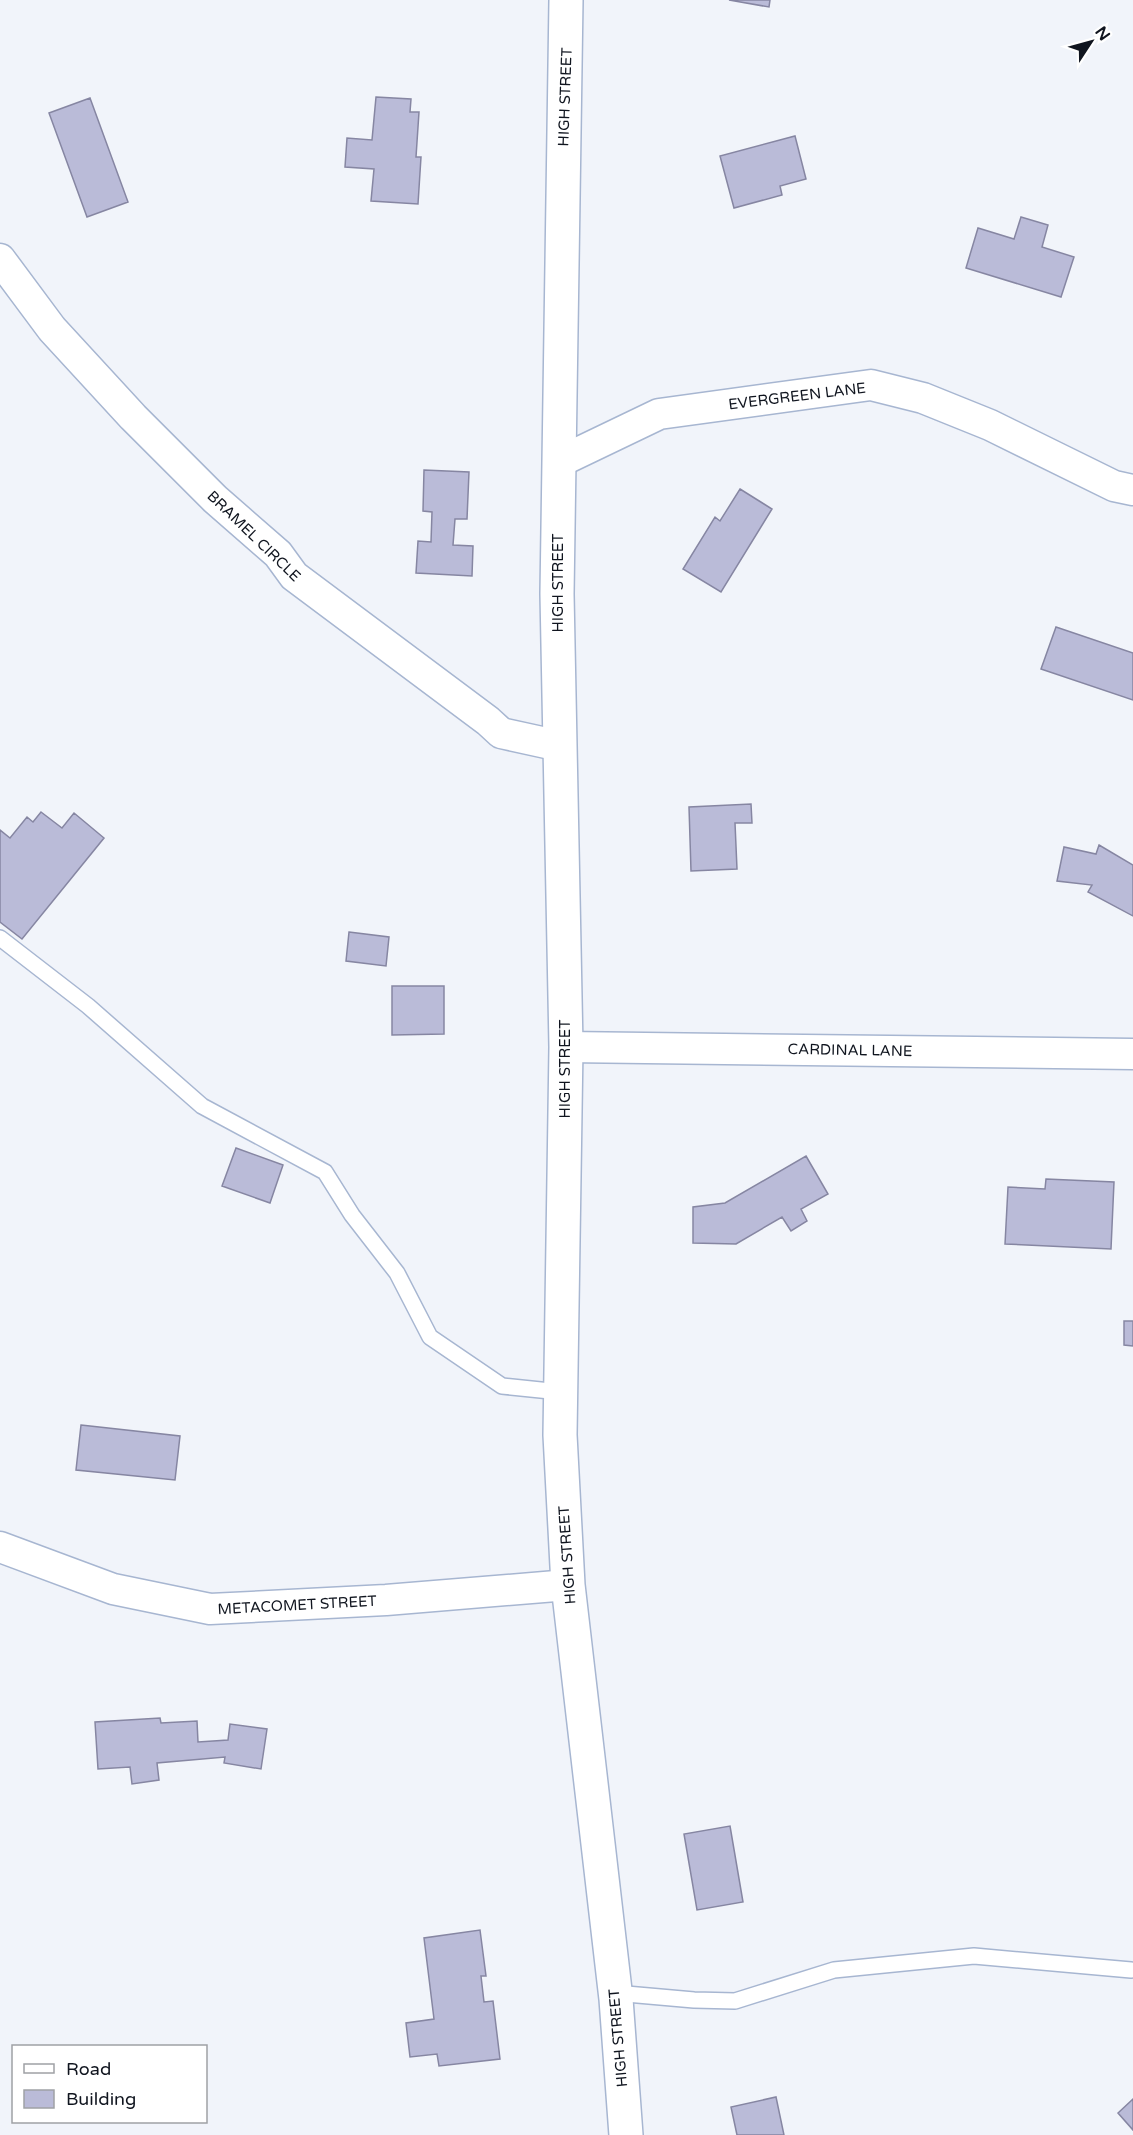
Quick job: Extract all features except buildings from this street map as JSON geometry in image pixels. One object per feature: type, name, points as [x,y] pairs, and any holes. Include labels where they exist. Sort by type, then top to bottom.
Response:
[{"type":"street","name":"HIGH STREET","points":[[566,0],[558,594],[567,1047],[560,1435],[568,1586],[615,1993],[626,2135]]},
{"type":"street","name":"BRAMEL CIRCLE","points":[[0,259],[52,329],[133,417],[215,498],[278,554],[294,576],[501,733],[560,747]]},
{"type":"street","name":"EVERGREEN LANE","points":[[559,462],[659,414],[871,385],[923,398],[990,425],[1114,486],[1133,490]]},
{"type":"street","name":"CARDINAL LANE","points":[[567,1047],[1133,1053]]},
{"type":"street","name":"METACOMET STREET","points":[[0,1546],[112,1589],[210,1609],[386,1600],[568,1586]]},
{"type":"lane","points":[[0,938],[88,1006],[202,1106],[326,1172],[352,1215],[397,1273],[430,1336],[502,1386],[560,1392]]},
{"type":"lane","points":[[615,1993],[735,2001],[834,1970],[975,1956],[1131,1970]]}]
